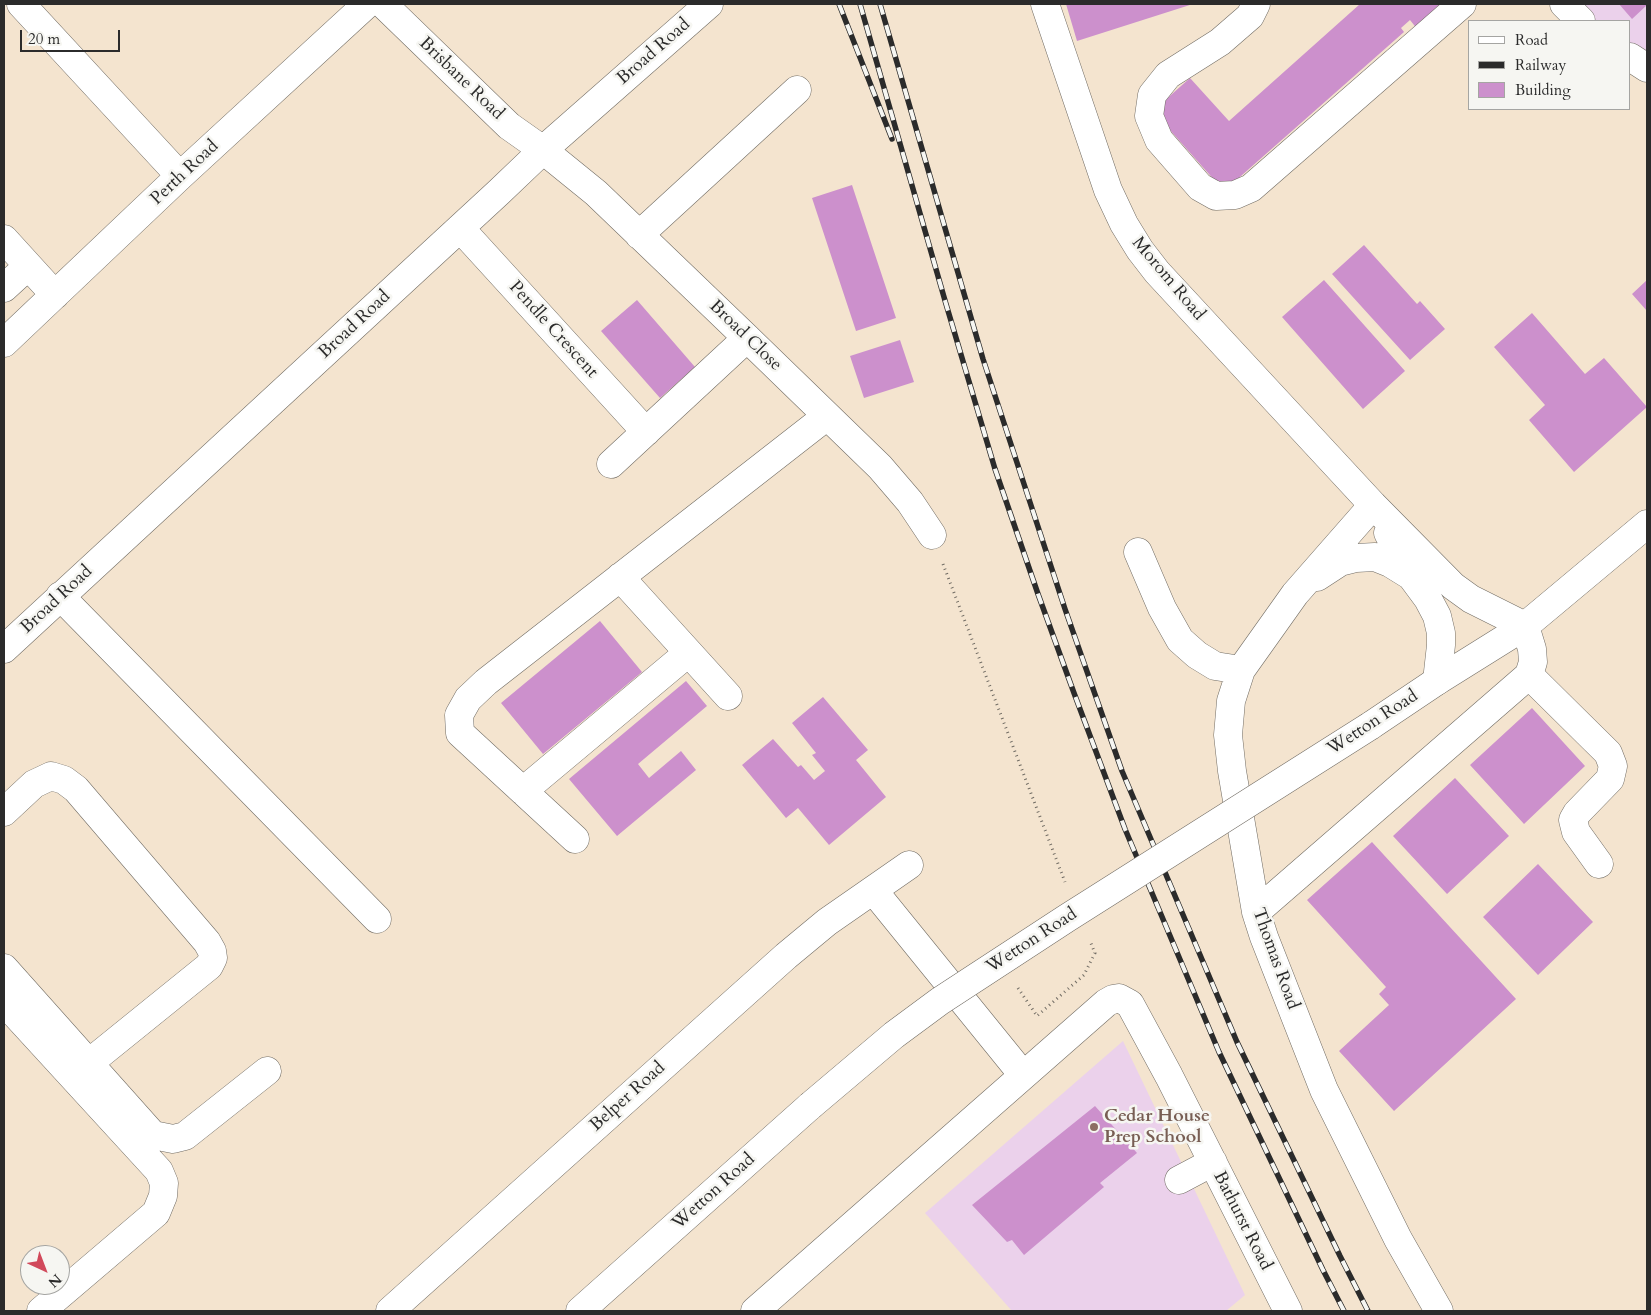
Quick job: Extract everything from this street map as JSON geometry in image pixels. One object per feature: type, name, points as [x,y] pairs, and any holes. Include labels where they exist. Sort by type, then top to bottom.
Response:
[{"type":"street","points":[[20,4],[180,176]]},
{"type":"street","name":"Perth Road","points":[[4,343],[180,176],[367,4]]},
{"type":"street","name":"Brisbane Road","points":[[383,4],[509,126],[543,150]]},
{"type":"street","name":"Broad Road","points":[[4,649],[543,150],[709,4]]},
{"type":"street","name":"Morom Road","points":[[1046,4],[1108,190],[1124,224],[1140,250],[1157,272],[1372,505],[1453,586],[1471,599],[1525,626]]},
{"type":"street","points":[[1256,4],[1250,16],[1220,42],[1168,75],[1152,95],[1148,116],[1159,140],[1200,187],[1216,196],[1235,195],[1251,188],[1462,4]]},
{"type":"street","points":[[1564,4],[1581,20]]},
{"type":"street","points":[[1631,58],[1647,68]]},
{"type":"street","points":[[639,235],[797,90]]},
{"type":"street","name":"Broad Close","points":[[543,150],[596,192],[880,467],[910,502],[932,535]]},
{"type":"street","name":"Pendle Crescent","points":[[460,228],[646,432]]},
{"type":"street","points":[[4,239],[55,295]]},
{"type":"street","points":[[4,288],[28,266]]},
{"type":"street","points":[[611,464],[747,338]]},
{"type":"street","points":[[575,838],[460,733],[459,715],[468,699],[486,682],[827,416]]},
{"type":"street","name":"Morom Road","points":[[1372,505],[1411,576],[1428,599],[1437,616],[1441,645],[1437,682]]},
{"type":"street","name":"Thomas Road","points":[[1372,505],[1295,594],[1241,670],[1231,701],[1228,734],[1232,771],[1256,912],[1264,937],[1324,1090],[1398,1239],[1439,1311]]},
{"type":"street","name":"Wetton Road","points":[[580,1311],[810,1106],[894,1035],[940,1001],[1525,626],[1647,524]]},
{"type":"street","points":[[1138,552],[1162,608],[1180,640],[1196,655],[1215,666],[1241,670]]},
{"type":"street","name":"Thomas Road","points":[[1295,594],[1340,562],[1356,558],[1375,557],[1390,563],[1411,576]]},
{"type":"street","points":[[620,577],[728,696]]},
{"type":"street","points":[[60,596],[377,919]]},
{"type":"street","points":[[1256,912],[1529,675],[1532,650],[1525,626]]},
{"type":"street","points":[[523,791],[688,653]]},
{"type":"street","points":[[1529,675],[1608,753],[1613,766],[1610,778],[1577,813],[1573,820],[1576,832],[1599,864]]},
{"type":"street","points":[[4,812],[34,784],[51,776],[64,780],[76,789],[89,804],[207,942],[212,951],[213,958],[209,966],[90,1062]]},
{"type":"street","name":"Belper Road","points":[[390,1311],[786,956],[827,922],[909,865]]},
{"type":"street","points":[[755,1311],[1023,1075],[873,890]]},
{"type":"street","points":[[4,968],[90,1062],[153,1135],[173,1139],[185,1136],[267,1071]]},
{"type":"street","name":"Bathurst Road","points":[[1023,1075],[1106,1003],[1119,998],[1130,1004],[1288,1311]]},
{"type":"street","points":[[4,1002],[159,1171],[164,1183],[163,1196],[156,1213],[41,1311]]},
{"type":"street","points":[[1179,1180],[1213,1162]]},
{"type":"path","points":[[932,535],[1066,883]]},
{"type":"path","points":[[1016,985],[1037,1016],[1084,975],[1095,953],[1088,936]]},
{"type":"shaded area","points":[[1564,4],[1647,4],[1647,68],[1631,58],[1631,20],[1580,20]]},
{"type":"shaded area","name":"Cedar House Prep School","points":[[1123,1041],[1245,1295],[1226,1311],[1012,1311],[925,1213]]},
{"type":"building","points":[[1066,4],[1193,4],[1077,41]]},
{"type":"building","points":[[1360,4],[1448,4],[1418,30],[1410,20],[1401,28],[1404,32],[1224,191],[1153,111],[1190,78],[1229,121]]},
{"type":"building","points":[[1619,4],[1647,4],[1647,5],[1632,19]]},
{"type":"building","points":[[852,185],[896,318],[856,331],[812,198]]},
{"type":"building","points":[[1364,245],[1417,304],[1420,301],[1445,329],[1410,360],[1332,274]]},
{"type":"building","points":[[1324,280],[1405,371],[1363,409],[1282,317]]},
{"type":"building","points":[[1647,280],[1647,311],[1632,294]]},
{"type":"building","points":[[637,300],[695,367],[660,398],[601,331]]},
{"type":"building","points":[[1532,313],[1585,374],[1604,358],[1647,407],[1574,472],[1529,420],[1545,405],[1494,347]]},
{"type":"building","points":[[900,340],[914,382],[864,398],[850,356]]},
{"type":"building","points":[[600,621],[642,672],[543,754],[501,703]]},
{"type":"building","points":[[686,681],[707,706],[638,764],[649,778],[681,751],[696,770],[617,836],[569,779]]},
{"type":"building","points":[[823,697],[868,750],[856,760],[886,797],[829,845],[798,808],[786,818],[742,765],[773,739],[798,767],[801,765],[814,780],[825,771],[812,755],[816,753],[792,723]]},
{"type":"building","points":[[1532,708],[1585,766],[1524,824],[1470,765]]},
{"type":"building","points":[[1455,778],[1509,836],[1447,894],[1393,836]]},
{"type":"building","points":[[1372,842],[1516,999],[1394,1111],[1339,1051],[1389,1005],[1379,994],[1386,987],[1307,900]]},
{"type":"building","points":[[1538,864],[1593,922],[1538,975],[1483,917]]},
{"type":"building","name":"Cedar House Prep School","points":[[1095,1106],[1137,1153],[1100,1183],[1104,1187],[1024,1255],[1012,1240],[1007,1242],[972,1205]]},
{"type":"railway","points":[[839,4],[892,139]]},
{"type":"railway","points":[[860,4],[995,469],[1074,693],[1125,829],[1219,1052],[1344,1311]]},
{"type":"railway","points":[[880,4],[983,359],[1065,609],[1122,771],[1237,1042],[1368,1311]]},
{"type":"place","name":"Cedar House Prep School","points":[[1094,1127]]}]
